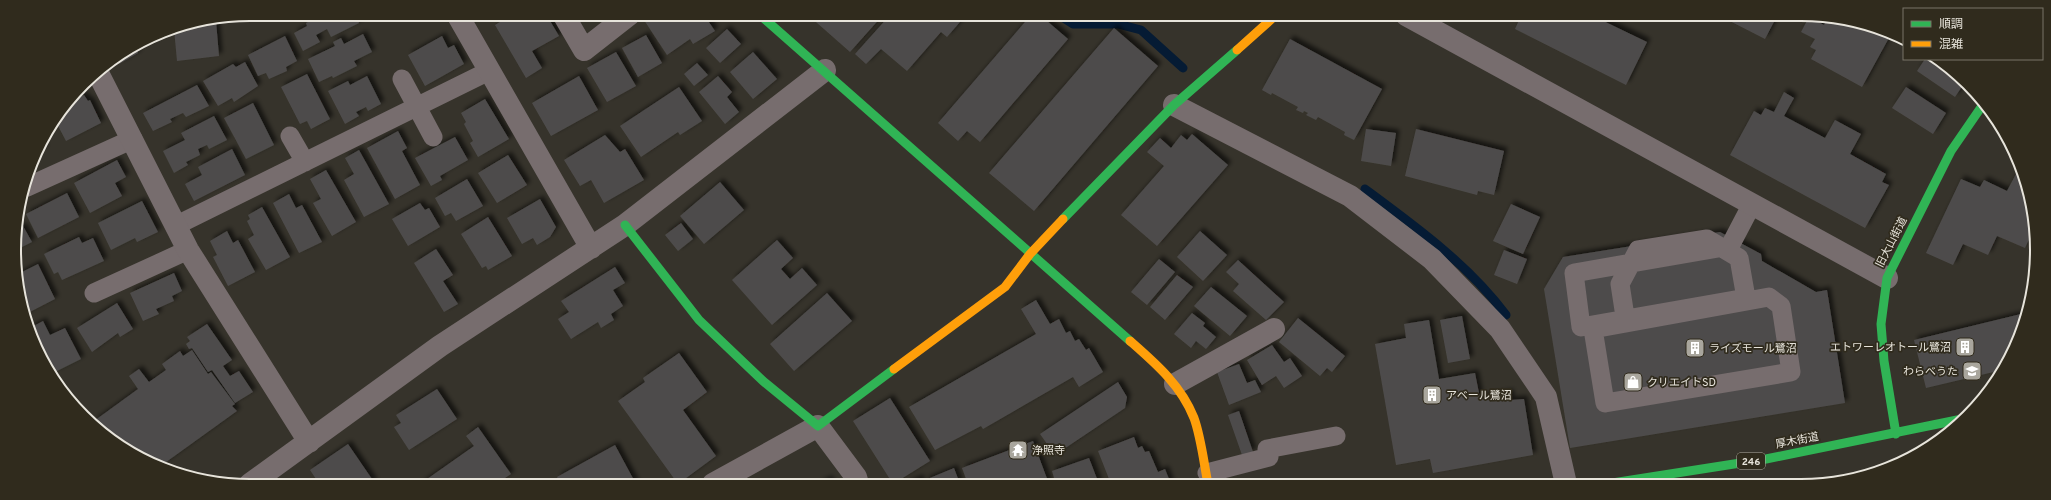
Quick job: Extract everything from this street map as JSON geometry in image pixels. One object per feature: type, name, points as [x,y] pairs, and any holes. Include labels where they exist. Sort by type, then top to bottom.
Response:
[{"type":"main road","points":[[767,21],[825,70],[1030,254],[1163,370],[1175,384],[1194,418],[1208,478]]},
{"type":"main road","points":[[625,225],[699,320],[763,381],[818,426],[1005,287],[1030,254],[1174,105],[1269,21]]},
{"type":"main road","name":"旧大山街道","points":[[1896,434],[1884,362],[1881,324],[1887,278],[1951,151],[1981,108]]},
{"type":"main road","name":"厚木街道","points":[[1638,479],[1766,459],[1896,434],[1953,421]]},
{"type":"street","points":[[461,21],[591,248]]},
{"type":"street","points":[[567,21],[584,50],[621,21]]},
{"type":"street","points":[[1415,21],[1887,278]]},
{"type":"street","points":[[257,479],[440,346],[625,225],[825,70]]},
{"type":"street","points":[[100,77],[177,225],[188,250],[309,442]]},
{"type":"street","points":[[1174,105],[1350,196],[1432,259],[1500,329],[1546,397],[1565,479]]},
{"type":"street","points":[[1175,384],[1274,329]]},
{"type":"street","points":[[722,479],[818,426],[857,479]]},
{"type":"lane","points":[[177,225],[489,71]]},
{"type":"lane","points":[[402,79],[433,137]]},
{"type":"lane","points":[[290,136],[304,162]]},
{"type":"lane","points":[[30,185],[133,139]]},
{"type":"lane","points":[[1626,323],[1625,315],[1624,307],[1620,284],[1631,264],[1635,257],[1638,250],[1707,239],[1720,247],[1726,250],[1733,254],[1739,258],[1746,298],[1634,318],[1626,319],[1618,320],[1611,321],[1588,325],[1581,327],[1574,273],[1606,268],[1613,266],[1629,264],[1637,262],[1707,250],[1715,249],[1723,248],[1730,246],[1752,204]]},
{"type":"lane","points":[[94,293],[188,250]]},
{"type":"lane","points":[[1769,297],[1781,306],[1791,372],[1605,403],[1593,329],[1626,323],[1769,297]]},
{"type":"lane","points":[[1208,478],[1269,457],[1267,449],[1336,436]]},
{"type":"building","points":[[310,21],[358,21],[359,23],[331,37],[327,29],[316,35],[320,42],[303,51],[294,33],[307,26],[306,23]]},
{"type":"building","points":[[502,21],[550,21],[559,36],[532,51],[542,68],[526,78],[495,25]]},
{"type":"building","points":[[645,21],[708,21],[715,31],[693,44],[690,39],[667,55]]},
{"type":"building","points":[[815,21],[878,21],[850,52]]},
{"type":"building","points":[[885,21],[961,21],[947,37],[941,32],[907,71],[881,49],[866,64],[855,54]]},
{"type":"building","points":[[1026,21],[1047,21],[1068,39],[980,142],[967,131],[958,141],[938,123]]},
{"type":"building","points":[[1519,21],[1603,21],[1647,42],[1626,85],[1515,29]]},
{"type":"building","points":[[1730,21],[1774,21],[1765,39]]},
{"type":"building","points":[[1807,21],[1817,21],[1824,25],[1826,22],[1846,25],[1889,38],[1862,87],[1811,59],[1816,50],[1810,47],[1815,39],[1801,32]]},
{"type":"building","points":[[216,24],[219,56],[177,61],[174,34]]},
{"type":"building","points":[[1114,28],[1158,66],[1034,211],[989,173]]},
{"type":"building","points":[[727,29],[741,44],[720,63],[706,48]]},
{"type":"building","points":[[363,34],[372,52],[354,61],[357,66],[333,78],[332,76],[319,82],[308,59],[335,46],[333,42],[341,38],[344,44]]},
{"type":"building","points":[[646,35],[662,63],[638,77],[622,48]]},
{"type":"building","points":[[285,36],[297,61],[286,67],[287,71],[269,79],[266,73],[258,76],[248,55]]},
{"type":"building","points":[[442,36],[448,48],[454,45],[464,64],[425,86],[408,55]]},
{"type":"building","points":[[1290,39],[1382,89],[1354,140],[1344,135],[1345,132],[1318,117],[1316,120],[1306,115],[1308,113],[1304,111],[1303,113],[1296,110],[1298,107],[1272,93],[1271,95],[1262,90]]},
{"type":"building","points":[[137,51],[138,53],[119,63]]},
{"type":"building","points":[[616,52],[636,86],[607,102],[587,68]]},
{"type":"building","points":[[753,52],[777,79],[753,99],[730,72]]},
{"type":"building","points":[[1924,60],[1928,60],[1940,68],[1962,87],[1955,97],[1917,71]]},
{"type":"building","points":[[245,62],[258,86],[234,102],[232,98],[218,106],[203,81],[233,64],[236,67]]},
{"type":"building","points":[[697,63],[708,75],[694,86],[684,74]]},
{"type":"building","points":[[307,74],[330,119],[311,129],[307,121],[300,124],[281,87]]},
{"type":"building","points":[[367,76],[381,104],[368,111],[366,107],[356,112],[359,116],[345,124],[328,91],[348,81],[350,85]]},
{"type":"building","points":[[579,76],[598,110],[551,136],[532,103]]},
{"type":"building","points":[[718,76],[732,92],[727,97],[739,112],[725,124],[699,92]]},
{"type":"building","points":[[197,85],[209,106],[186,117],[183,113],[170,119],[172,122],[153,131],[143,113]]},
{"type":"building","points":[[679,87],[702,121],[680,135],[678,132],[641,157],[620,126]]},
{"type":"building","points":[[1906,87],[1946,113],[1933,134],[1892,108]]},
{"type":"building","points":[[1784,92],[1794,98],[1784,116],[1825,138],[1835,120],[1861,134],[1850,154],[1886,174],[1882,182],[1889,185],[1865,228],[1730,155],[1754,111],[1761,115],[1765,108],[1774,112]]},
{"type":"building","points":[[84,95],[88,101],[90,100],[101,123],[66,141],[58,126],[79,98]]},
{"type":"building","points":[[485,99],[509,139],[478,157],[470,143],[473,141],[464,124],[466,122],[461,113]]},
{"type":"building","points":[[253,103],[274,145],[246,159],[224,118]]},
{"type":"building","points":[[214,116],[227,140],[209,149],[207,145],[198,149],[200,155],[186,162],[188,165],[174,173],[163,151],[185,140],[181,133]]},
{"type":"building","points":[[1366,129],[1396,133],[1391,166],[1361,161]]},
{"type":"building","points":[[1416,129],[1504,151],[1494,195],[1478,191],[1477,195],[1405,176]]},
{"type":"building","points":[[398,131],[407,148],[402,151],[420,185],[395,199],[367,148]]},
{"type":"building","points":[[1192,134],[1228,165],[1157,246],[1121,215],[1164,166],[1147,152],[1160,138],[1171,148],[1181,135],[1187,140]]},
{"type":"building","points":[[605,135],[620,152],[625,149],[644,180],[604,203],[591,180],[580,186],[564,160]]},
{"type":"building","points":[[455,137],[468,160],[440,176],[442,180],[431,186],[415,158]]},
{"type":"building","points":[[232,149],[245,175],[194,201],[185,184],[202,175],[198,167]]},
{"type":"building","points":[[359,150],[389,204],[364,217],[344,180],[354,174],[345,158]]},
{"type":"building","points":[[508,155],[527,185],[497,203],[478,173]]},
{"type":"building","points":[[117,160],[126,177],[115,183],[122,196],[90,213],[74,183]]},
{"type":"building","points":[[326,170],[356,222],[332,236],[313,203],[321,199],[310,179]]},
{"type":"building","points":[[2017,172],[2026,205],[2030,235],[2025,248],[1997,236],[1988,255],[1963,244],[1953,265],[1926,253],[1961,179],[1980,187],[1984,180],[2007,191]]},
{"type":"building","points":[[467,179],[483,206],[456,221],[451,213],[445,216],[435,198]]},
{"type":"building","points":[[720,182],[744,210],[704,244],[680,216]]},
{"type":"building","points":[[67,193],[79,217],[38,238],[26,214]]},
{"type":"building","points":[[289,194],[296,208],[302,205],[322,242],[299,253],[273,203]]},
{"type":"building","points":[[540,199],[556,227],[550,237],[537,245],[533,238],[522,244],[507,218]]},
{"type":"building","points":[[142,201],[158,232],[137,242],[135,238],[111,250],[98,223]]},
{"type":"building","points":[[420,203],[425,210],[429,208],[440,227],[408,246],[392,219]]},
{"type":"building","points":[[1511,204],[1540,217],[1523,254],[1493,241]]},
{"type":"building","points":[[262,207],[290,257],[266,270],[248,239],[254,235],[247,221],[250,219],[248,215]]},
{"type":"building","points":[[488,217],[512,256],[488,270],[486,266],[482,268],[461,234]]},
{"type":"building","points":[[681,223],[693,239],[678,251],[665,235]]},
{"type":"building","points":[[22,226],[32,242],[21,248],[21,235]]},
{"type":"building","points":[[227,231],[233,243],[238,240],[255,272],[228,286],[213,257],[217,255],[210,241]]},
{"type":"building","points":[[1200,231],[1227,255],[1203,281],[1177,257]]},
{"type":"building","name":"ライズモール鷺沼","points":[[1720,232],[1761,254],[1762,261],[1816,292],[1827,290],[1845,403],[1570,448],[1544,289],[1563,257]]},
{"type":"building","points":[[79,237],[82,243],[93,238],[104,261],[62,280],[58,272],[54,274],[44,254]]},
{"type":"building","points":[[777,240],[793,258],[781,269],[790,279],[802,268],[817,285],[772,325],[732,280]]},
{"type":"building","points":[[436,249],[453,275],[443,281],[458,304],[444,312],[414,263]]},
{"type":"building","points":[[1504,250],[1527,259],[1517,284],[1494,275]]},
{"type":"building","points":[[1159,259],[1175,272],[1147,305],[1131,292]]},
{"type":"building","points":[[1238,260],[1284,302],[1266,320],[1233,291],[1239,284],[1226,272]]},
{"type":"building","points":[[38,264],[55,299],[30,312],[25,295],[22,272]]},
{"type":"building","points":[[615,267],[625,283],[613,290],[623,306],[611,314],[614,320],[601,328],[598,322],[571,339],[558,319],[569,312],[561,301]]},
{"type":"building","points":[[174,273],[182,291],[172,296],[174,301],[156,309],[159,314],[143,321],[130,293]]},
{"type":"building","points":[[1177,275],[1193,287],[1165,320],[1150,307]]},
{"type":"building","points":[[1211,287],[1247,316],[1230,336],[1194,306]]},
{"type":"building","points":[[827,293],[852,321],[794,371],[770,344]]},
{"type":"building","points":[[1036,300],[1050,324],[1059,319],[1066,333],[1070,331],[1075,341],[1079,339],[1086,350],[1089,348],[1103,372],[1079,387],[1073,377],[983,429],[981,426],[935,450],[909,407],[1036,334],[1021,309]]},
{"type":"building","points":[[117,303],[133,329],[120,337],[118,333],[92,352],[77,328]]},
{"type":"building","points":[[1192,313],[1205,323],[1203,326],[1216,337],[1206,349],[1196,341],[1191,348],[1174,334]]},
{"type":"building","name":"エトワーレオトール鷺沼","points":[[2021,314],[2013,338],[1994,372],[1926,388],[1914,340]]},
{"type":"building","points":[[1462,316],[1470,359],[1448,363],[1440,320]]},
{"type":"building","points":[[1298,318],[1345,356],[1332,372],[1327,368],[1320,376],[1279,342]]},
{"type":"building","name":"アベール鷺沼","points":[[1429,320],[1439,379],[1475,373],[1480,398],[1510,392],[1511,400],[1524,399],[1533,455],[1433,473],[1430,459],[1396,465],[1375,344],[1406,338],[1404,324]]},
{"type":"building","points":[[43,321],[50,335],[65,328],[81,359],[56,371],[38,338],[34,326]]},
{"type":"building","points":[[207,324],[232,360],[223,366],[230,376],[239,371],[253,392],[235,403],[212,370],[208,372],[192,348],[189,349],[186,344],[190,341],[187,337]]},
{"type":"building","points":[[1272,345],[1284,362],[1290,358],[1302,376],[1284,388],[1276,376],[1262,385],[1247,360]]},
{"type":"building","points":[[192,350],[208,374],[211,372],[235,404],[232,406],[237,411],[165,463],[135,448],[111,432],[96,419],[138,389],[129,376],[139,369],[149,382],[166,370],[162,364],[180,351],[183,356]]},
{"type":"building","points":[[679,353],[707,392],[683,410],[716,456],[685,479],[674,479],[618,401],[645,382],[643,378]]},
{"type":"building","points":[[1239,364],[1247,383],[1255,380],[1261,392],[1229,405],[1217,372]]},
{"type":"building","points":[[1118,382],[1127,397],[1125,408],[1055,455],[1040,434]]},
{"type":"building","points":[[437,389],[457,419],[409,450],[394,427],[401,423],[396,415]]},
{"type":"building","points":[[890,398],[930,461],[901,479],[890,479],[853,421]]},
{"type":"building","points":[[1239,411],[1253,452],[1242,455],[1228,415]]},
{"type":"building","points":[[478,427],[511,474],[504,479],[427,479],[474,446],[466,436]]},
{"type":"building","points":[[1134,437],[1138,448],[1142,446],[1145,452],[1149,451],[1158,472],[1165,469],[1169,479],[1109,479],[1098,451]]},
{"type":"building","name":"浄照寺","points":[[1033,441],[1047,479],[966,479],[962,468]]},
{"type":"building","points":[[348,444],[372,479],[316,479],[310,470]]},
{"type":"building","points":[[615,445],[633,479],[558,479],[557,477]]},
{"type":"building","points":[[1089,458],[1097,479],[1054,479],[1052,471]]},
{"type":"building","points":[[954,468],[958,479],[927,479]]},
{"type":"waterway","points":[[1068,21],[1073,24],[1118,24],[1141,30],[1183,68]]},
{"type":"waterway","points":[[1365,189],[1422,232],[1458,263],[1475,279],[1506,315]]},
{"type":"traffic: fast","points":[[767,21],[1130,341]]},
{"type":"traffic: fast","points":[[1063,219],[1174,105],[1237,50]]},
{"type":"traffic: fast","points":[[1896,434],[1884,361],[1881,324],[1887,278],[1951,151],[1981,108]]},
{"type":"traffic: fast","points":[[625,225],[699,320],[763,381],[818,426],[894,369]]},
{"type":"traffic: fast","points":[[1638,479],[1766,459],[1953,421]]},
{"type":"traffic: slow","points":[[1237,50],[1269,21]]},
{"type":"traffic: slow","points":[[894,369],[1005,287],[1030,254],[1063,219]]},
{"type":"traffic: slow","points":[[1130,341],[1166,375],[1175,385],[1189,406],[1199,434],[1207,479]]},
{"type":"place","name":"エトワーレオトール鷺沼","points":[[1965,347]]},
{"type":"place","name":"ライズモール鷺沼","points":[[1695,348]]},
{"type":"place","name":"わらべうた","points":[[1972,371]]},
{"type":"place","name":"クリエイトSD","points":[[1633,382]]},
{"type":"place","name":"アベール鷺沼","points":[[1432,395]]},
{"type":"place","name":"浄照寺","points":[[1018,450]]}]
